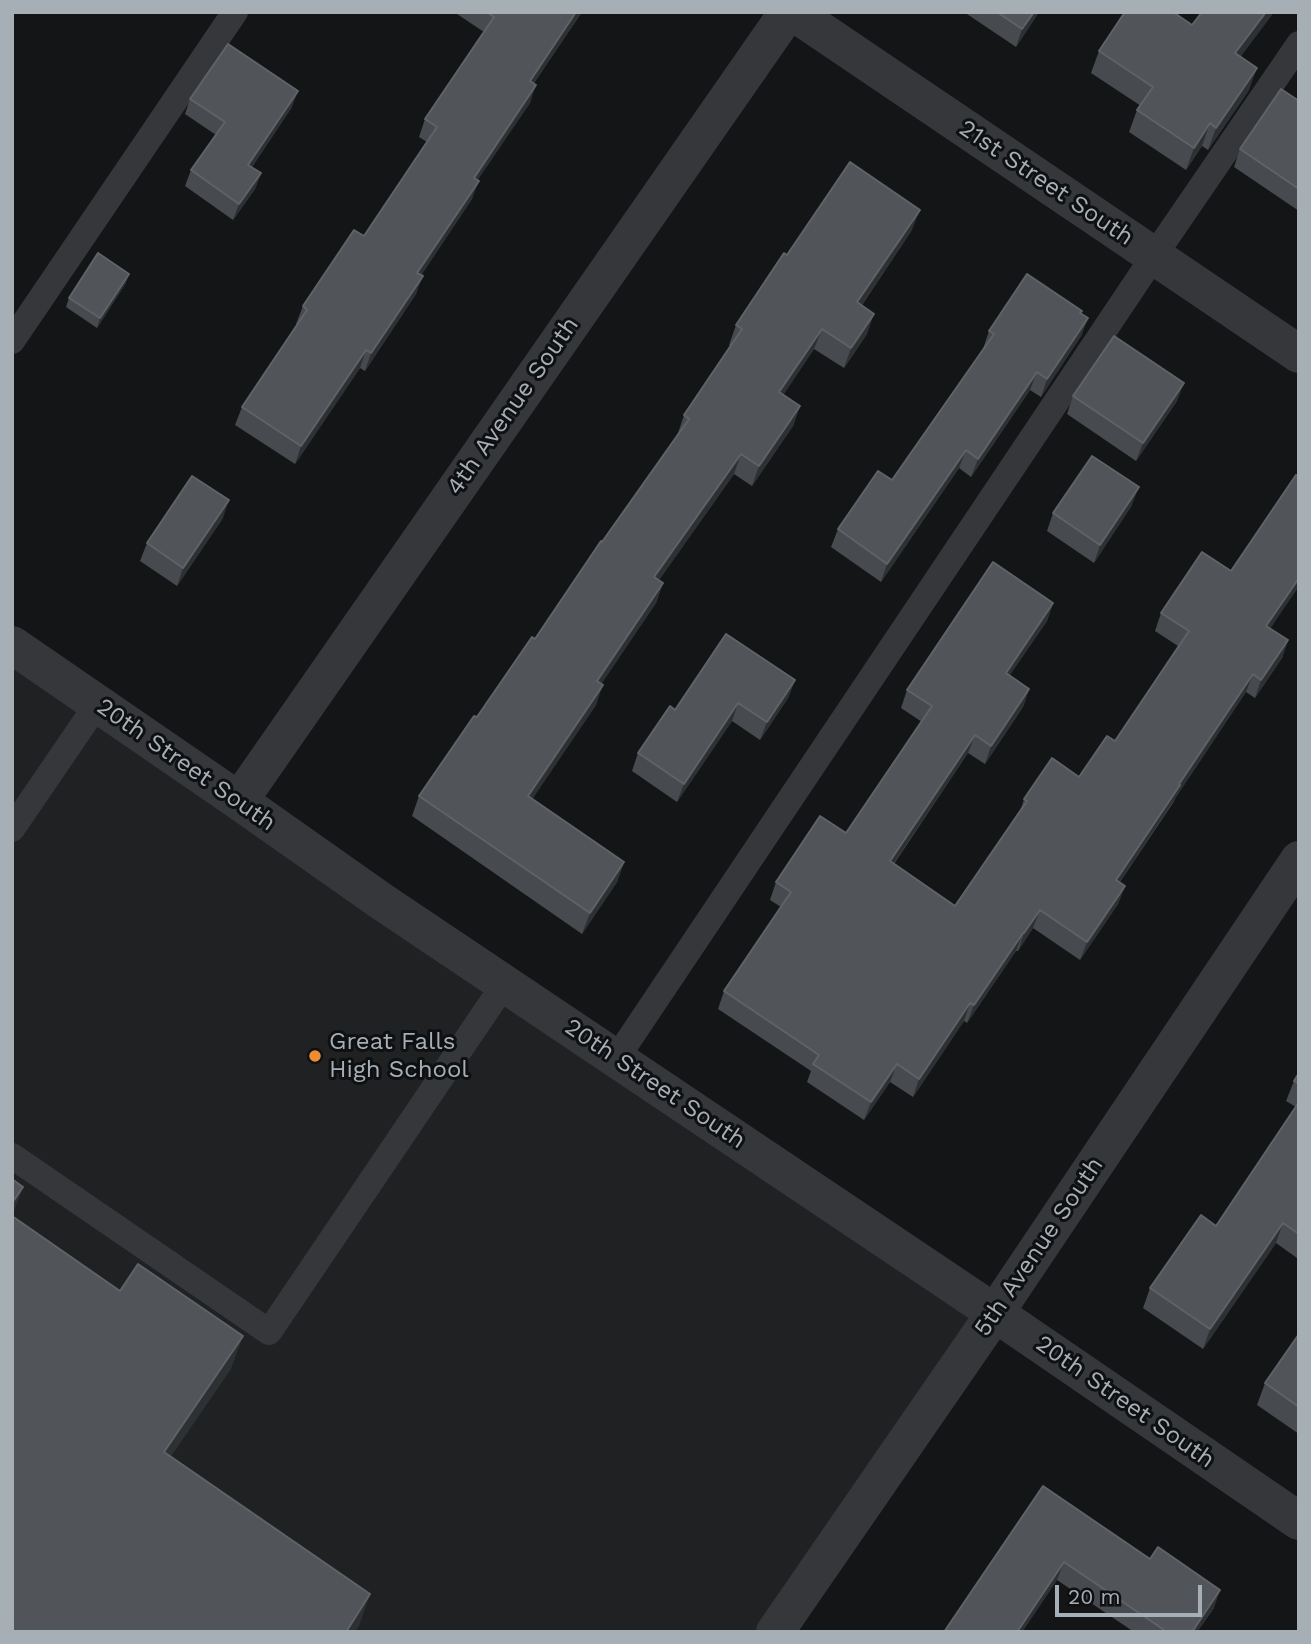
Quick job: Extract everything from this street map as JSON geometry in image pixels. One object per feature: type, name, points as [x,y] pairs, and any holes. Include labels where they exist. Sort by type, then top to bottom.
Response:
[{"type":"street","name":"4th Avenue South","points":[[239,801],[788,12]]},
{"type":"street","name":"21st Street South","points":[[793,12],[1299,354]]},
{"type":"street","name":"20th Street South","points":[[12,645],[381,901],[995,1312],[1299,1521]]},
{"type":"street","name":"5th Avenue South","points":[[775,1632],[995,1312],[1299,860]]},
{"type":"lane","points":[[12,341],[235,12]]},
{"type":"lane","points":[[616,1059],[1299,44]]},
{"type":"lane","points":[[12,829],[98,703]]},
{"type":"lane","points":[[12,1156],[269,1332],[505,984]]},
{"type":"shaded area","name":"Great Falls High School","points":[[12,645],[995,1313],[775,1632],[12,1632]]},
{"type":"building","points":[[487,12],[576,12],[530,81],[536,85],[474,178],[479,181],[417,273],[423,276],[371,353],[366,350],[301,446],[242,407],[307,310],[303,306],[354,230],[364,236],[437,127],[425,119],[494,17]]},
{"type":"building","points":[[997,12],[1034,12],[1022,29]]},
{"type":"building","points":[[1125,12],[1173,12],[1192,25],[1202,12],[1266,12],[1235,53],[1257,68],[1216,128],[1210,123],[1194,148],[1137,110],[1153,87],[1099,51]]},
{"type":"building","points":[[228,44],[298,91],[248,165],[261,173],[239,204],[191,170],[225,122],[190,99]]},
{"type":"building","points":[[1281,89],[1299,101],[1299,189],[1240,149]]},
{"type":"building","points":[[850,162],[920,210],[857,302],[874,314],[851,348],[822,329],[779,392],[800,406],[759,466],[741,454],[654,577],[663,583],[597,681],[603,685],[528,796],[624,862],[590,913],[419,796],[532,637],[535,639],[601,541],[689,419],[684,415],[742,329],[736,325]]},
{"type":"building","points":[[98,253],[129,274],[100,318],[69,298]]},
{"type":"building","points":[[1027,274],[1082,311],[1080,313],[1088,318],[1047,379],[1037,372],[978,459],[966,450],[887,564],[838,529],[878,471],[892,480],[994,334],[989,331]]},
{"type":"building","points":[[1114,336],[1184,383],[1143,443],[1073,396]]},
{"type":"building","points":[[1092,456],[1139,487],[1100,545],[1053,513]]},
{"type":"building","points":[[1296,475],[1299,477],[1299,578],[1266,626],[1288,640],[1261,680],[1253,674],[1179,784],[1116,880],[1125,886],[1087,942],[1040,910],[974,1005],[970,1003],[919,1079],[897,1064],[871,1102],[813,1064],[819,1055],[724,991],[791,892],[776,882],[820,816],[846,833],[932,706],[907,690],[993,562],[1053,603],[1006,673],[1029,689],[991,746],[975,735],[890,861],[955,906],[1027,801],[1024,799],[1052,758],[1079,777],[1107,736],[1115,741],[1189,631],[1161,613],[1202,552],[1231,571]]},
{"type":"building","points":[[192,476],[229,500],[183,568],[147,543]]},
{"type":"building","points":[[726,634],[795,680],[767,722],[738,703],[684,784],[638,753],[670,706],[675,710]]},
{"type":"building","points":[[1299,1102],[1299,1234],[1283,1223],[1210,1329],[1150,1288],[1201,1215],[1216,1226]]},
{"type":"building","points":[[12,1179],[23,1187],[12,1203]]},
{"type":"building","points":[[12,1216],[120,1291],[138,1264],[243,1336],[164,1452],[370,1594],[346,1632],[12,1632]]},
{"type":"building","points":[[1299,1334],[1299,1407],[1265,1383]]},
{"type":"building","points":[[1043,1486],[1150,1559],[1158,1547],[1220,1590],[1192,1632],[1167,1632],[1064,1562],[1017,1632],[944,1632]]},
{"type":"place","name":"Great Falls High School","points":[[315,1056]]}]
